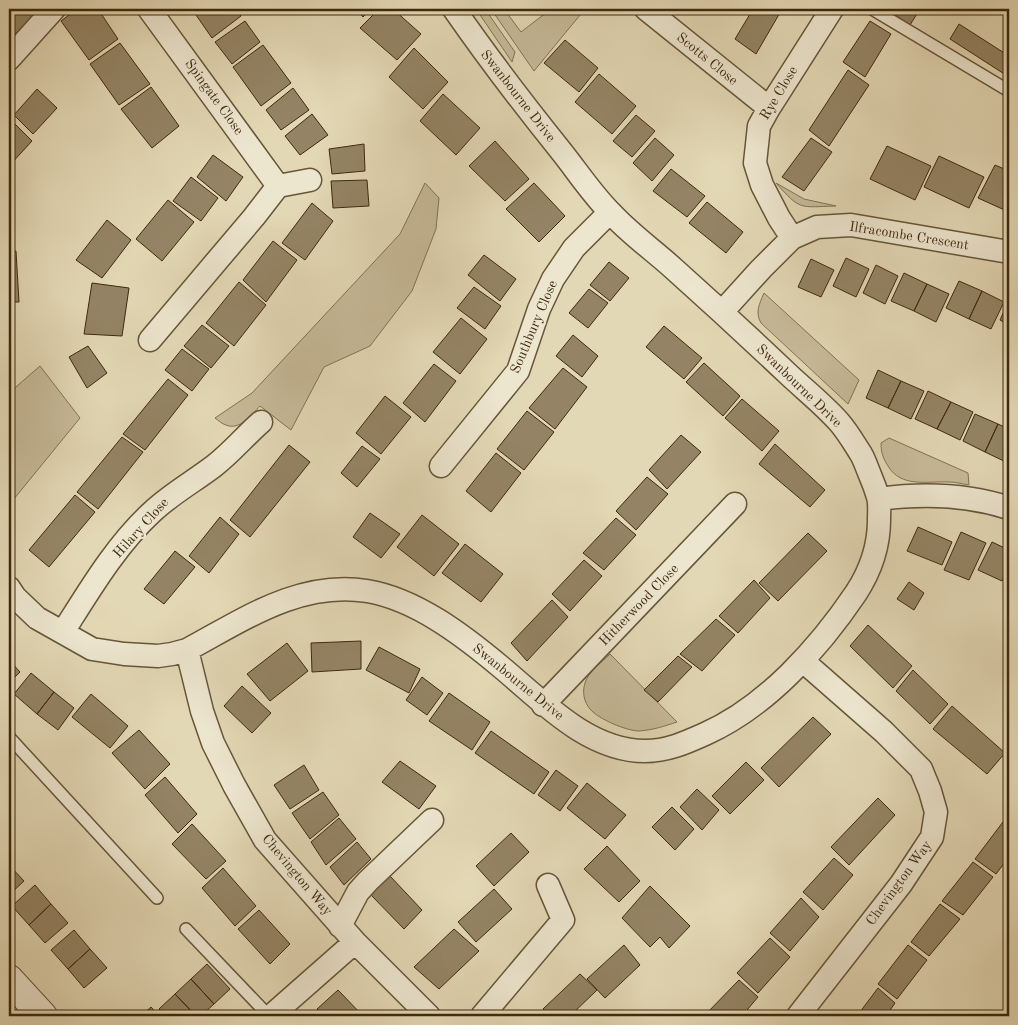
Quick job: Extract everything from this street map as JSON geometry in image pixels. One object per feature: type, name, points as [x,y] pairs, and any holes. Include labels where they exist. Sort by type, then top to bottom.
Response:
[{"type":"street","points":[[9,59],[54,9]]},
{"type":"street","name":"Spingate Close","points":[[149,9],[278,186]]},
{"type":"street","name":"Swanbourne Drive","points":[[9,588],[15,597],[37,618],[92,649],[158,656],[187,650],[272,604],[296,596],[315,591],[344,589],[372,591],[428,614],[455,632],[503,668],[544,705],[579,729],[601,741],[623,749],[645,751],[667,749],[713,730],[737,717],[803,661],[836,622],[867,574],[873,560],[879,535],[879,499],[863,458],[839,422],[722,312],[610,212],[503,78],[454,9]]},
{"type":"street","name":"Scotts Close","points":[[646,9],[768,108]]},
{"type":"street","name":"Rye Close","points":[[792,238],[762,185],[755,163],[760,126],[768,108],[832,9]]},
{"type":"street","points":[[150,340],[278,186],[310,180]]},
{"type":"street","name":"Southbury Close","points":[[441,466],[518,371],[538,309],[553,279],[574,248],[610,212]]},
{"type":"street","name":"Ilfracombe Crescent","points":[[722,312],[792,238],[817,227],[851,225],[1009,252]]},
{"type":"street","name":"Hilary Close","points":[[63,632],[93,584],[132,533],[172,494],[215,466],[261,422]]},
{"type":"street","points":[[879,499],[910,495],[958,496],[986,500],[1009,508]]},
{"type":"street","name":"Hitherwood Close","points":[[544,705],[735,504]]},
{"type":"street","name":"Chevington Way","points":[[187,650],[202,711],[214,743],[265,840],[347,934],[429,1016]]},
{"type":"street","name":"Chevington Way","points":[[798,1016],[900,884],[932,837],[936,812],[921,769],[884,732],[803,661]]},
{"type":"street","points":[[270,1016],[347,934],[358,892],[432,820]]},
{"type":"street","points":[[482,1016],[563,920],[548,885]]},
{"type":"street","points":[[9,979],[43,1016]]},
{"type":"lane","points":[[872,9],[1009,91]]},
{"type":"lane","points":[[9,737],[157,898]]},
{"type":"lane","points":[[186,929],[270,1016]]},
{"type":"shaded area","points":[[476,9],[485,9],[515,52],[512,62]]},
{"type":"shaded area","points":[[491,9],[504,9],[521,32],[551,9],[585,9],[534,71]]},
{"type":"shaded area","points":[[425,183],[439,198],[436,229],[412,291],[370,346],[324,367],[291,430],[260,406],[245,421],[236,426],[225,424],[215,418],[252,393],[400,234]]},
{"type":"shaded area","points":[[776,183],[804,199],[836,206],[807,207],[796,203]]},
{"type":"shaded area","points":[[764,293],[859,380],[848,404],[761,323],[758,312]]},
{"type":"shaded area","points":[[40,366],[80,418],[9,505],[9,393]]},
{"type":"shaded area","points":[[889,438],[968,473],[969,485],[952,482],[915,482],[900,478],[888,466],[881,450],[881,443]]},
{"type":"shaded area","points":[[610,654],[677,722],[639,731],[620,727],[590,709],[584,697],[585,683],[592,671]]},
{"type":"building","points":[[12,9],[36,9],[40,13],[14,41],[9,35],[9,12]]},
{"type":"building","points":[[77,9],[98,9],[118,39],[89,60],[61,21]]},
{"type":"building","points":[[204,9],[236,9],[241,16],[212,38],[196,15]]},
{"type":"building","points":[[356,9],[371,9],[363,17]]},
{"type":"building","points":[[379,9],[393,9],[421,34],[397,60],[360,28]]},
{"type":"building","points":[[753,9],[777,9],[781,11],[756,54],[735,39]]},
{"type":"building","points":[[886,9],[920,9],[910,25]]},
{"type":"building","points":[[245,21],[260,42],[232,64],[215,42]]},
{"type":"building","points":[[870,21],[891,34],[865,77],[843,62]]},
{"type":"building","points":[[959,24],[1009,56],[1009,77],[950,39]]},
{"type":"building","points":[[565,40],[598,68],[579,92],[544,63]]},
{"type":"building","points":[[120,43],[150,84],[119,105],[90,64]]},
{"type":"building","points":[[263,45],[291,83],[261,106],[233,67]]},
{"type":"building","points":[[414,48],[448,82],[423,109],[389,77]]},
{"type":"building","points":[[848,70],[869,85],[829,146],[809,130]]},
{"type":"building","points":[[599,74],[636,106],[612,134],[575,102]]},
{"type":"building","points":[[151,87],[179,126],[152,148],[121,109]]},
{"type":"building","points":[[293,88],[309,110],[281,130],[266,110]]},
{"type":"building","points":[[37,89],[57,108],[33,134],[14,115]]},
{"type":"building","points":[[443,94],[480,128],[456,155],[420,121]]},
{"type":"building","points":[[312,114],[328,135],[300,155],[285,136]]},
{"type":"building","points":[[636,115],[655,131],[632,157],[613,141]]},
{"type":"building","points":[[13,122],[32,141],[9,166],[9,126]]},
{"type":"building","points":[[655,138],[674,155],[652,181],[633,163]]},
{"type":"building","points":[[811,138],[832,152],[804,191],[782,177]]},
{"type":"building","points":[[495,141],[529,179],[505,201],[469,166]]},
{"type":"building","points":[[364,144],[365,171],[332,174],[329,149]]},
{"type":"building","points":[[887,146],[931,166],[915,200],[870,179]]},
{"type":"building","points":[[213,155],[243,177],[226,201],[197,177]]},
{"type":"building","points":[[939,156],[984,177],[969,208],[924,187]]},
{"type":"building","points":[[995,165],[1009,171],[1009,212],[978,198]]},
{"type":"building","points":[[671,169],[705,196],[687,217],[653,191]]},
{"type":"building","points":[[191,177],[218,198],[201,221],[173,201]]},
{"type":"building","points":[[367,180],[369,206],[333,208],[331,181]]},
{"type":"building","points":[[534,183],[565,216],[539,242],[506,209]]},
{"type":"building","points":[[168,200],[194,222],[162,261],[136,239]]},
{"type":"building","points":[[707,202],[743,232],[726,253],[689,223]]},
{"type":"building","points":[[312,203],[333,221],[305,260],[282,243]]},
{"type":"building","points":[[107,220],[131,240],[102,278],[76,260]]},
{"type":"building","points":[[273,241],[297,260],[266,302],[243,280]]},
{"type":"building","points":[[16,251],[19,302],[9,302],[9,252]]},
{"type":"building","points":[[484,255],[516,279],[500,301],[468,275]]},
{"type":"building","points":[[846,258],[869,269],[856,297],[833,286]]},
{"type":"building","points":[[811,259],[834,270],[821,297],[798,287]]},
{"type":"building","points":[[609,262],[629,278],[610,301],[590,285]]},
{"type":"building","points":[[876,265],[898,276],[885,304],[863,293]]},
{"type":"building","points":[[904,273],[927,284],[914,311],[891,301]]},
{"type":"building","points":[[959,281],[982,291],[969,319],[946,308]]},
{"type":"building","points":[[239,282],[266,305],[234,346],[206,323]]},
{"type":"building","points":[[92,283],[129,288],[122,336],[84,334]]},
{"type":"building","points":[[927,284],[949,294],[936,322],[914,311]]},
{"type":"building","points":[[474,287],[501,306],[485,329],[457,308]]},
{"type":"building","points":[[589,289],[608,303],[588,328],[569,313]]},
{"type":"building","points":[[982,291],[1004,302],[991,329],[969,319]]},
{"type":"building","points":[[1009,300],[1009,325],[1000,320]]},
{"type":"building","points":[[461,318],[487,339],[460,374],[433,352]]},
{"type":"building","points":[[202,325],[229,346],[211,368],[184,346]]},
{"type":"building","points":[[664,326],[702,358],[684,379],[646,347]]},
{"type":"building","points":[[573,335],[598,356],[582,377],[556,356]]},
{"type":"building","points":[[88,346],[107,373],[87,388],[69,357]]},
{"type":"building","points":[[182,349],[209,369],[192,391],[165,370]]},
{"type":"building","points":[[704,363],[740,396],[723,416],[686,382]]},
{"type":"building","points":[[434,364],[456,381],[425,422],[403,403]]},
{"type":"building","points":[[563,368],[587,387],[555,429],[529,408]]},
{"type":"building","points":[[878,370],[901,381],[888,408],[866,398]]},
{"type":"building","points":[[168,379],[188,395],[145,450],[123,434]]},
{"type":"building","points":[[901,381],[924,391],[911,419],[888,408]]},
{"type":"building","points":[[928,391],[951,402],[937,429],[915,419]]},
{"type":"building","points":[[385,396],[411,417],[381,454],[356,433]]},
{"type":"building","points":[[742,399],[779,431],[762,451],[725,418]]},
{"type":"building","points":[[951,402],[973,412],[960,440],[937,429]]},
{"type":"building","points":[[527,411],[554,432],[524,470],[497,449]]},
{"type":"building","points":[[975,414],[998,424],[985,452],[963,441]]},
{"type":"building","points":[[998,424],[1009,429],[1008,463],[985,452]]},
{"type":"building","points":[[681,435],[701,452],[667,489],[649,470]]},
{"type":"building","points":[[122,437],[143,452],[98,509],[77,492]]},
{"type":"building","points":[[775,444],[825,490],[810,507],[759,464]]},
{"type":"building","points":[[289,445],[310,462],[250,537],[230,520]]},
{"type":"building","points":[[362,446],[380,459],[357,487],[341,473]]},
{"type":"building","points":[[496,453],[521,473],[491,512],[466,491]]},
{"type":"building","points":[[647,477],[668,494],[636,530],[616,511]]},
{"type":"building","points":[[75,495],[95,512],[49,567],[29,550]]},
{"type":"building","points":[[370,513],[400,534],[381,558],[353,537]]},
{"type":"building","points":[[422,515],[459,544],[434,576],[397,547]]},
{"type":"building","points":[[220,517],[239,534],[209,573],[189,556]]},
{"type":"building","points":[[616,518],[636,535],[604,570],[583,553]]},
{"type":"building","points":[[918,527],[952,542],[942,565],[907,551]]},
{"type":"building","points":[[961,532],[986,543],[969,580],[944,570]]},
{"type":"building","points":[[808,533],[827,551],[778,601],[759,583]]},
{"type":"building","points":[[992,542],[1009,550],[1009,566],[1002,581],[978,570]]},
{"type":"building","points":[[465,544],[503,574],[481,602],[442,573]]},
{"type":"building","points":[[175,551],[195,567],[164,604],[144,589]]},
{"type":"building","points":[[584,560],[602,576],[570,611],[552,594]]},
{"type":"building","points":[[754,580],[770,598],[738,633],[719,616]]},
{"type":"building","points":[[909,582],[924,593],[914,610],[897,599]]},
{"type":"building","points":[[552,600],[568,617],[527,661],[511,643]]},
{"type":"building","points":[[716,619],[735,635],[702,671],[680,654]]},
{"type":"building","points":[[868,625],[912,666],[893,688],[850,646]]},
{"type":"building","points":[[361,641],[361,669],[312,672],[311,643]]},
{"type":"building","points":[[287,643],[308,671],[270,701],[247,674]]},
{"type":"building","points":[[379,647],[420,669],[409,693],[366,670]]},
{"type":"building","points":[[678,656],[692,667],[658,702],[644,690]]},
{"type":"building","points":[[9,660],[20,672],[9,683]]},
{"type":"building","points":[[913,670],[948,704],[930,724],[896,691]]},
{"type":"building","points":[[31,673],[54,692],[37,714],[14,694]]},
{"type":"building","points":[[422,677],[443,693],[427,715],[406,700]]},
{"type":"building","points":[[242,686],[271,713],[252,733],[224,706]]},
{"type":"building","points":[[54,692],[74,708],[58,730],[37,714]]},
{"type":"building","points":[[449,693],[490,722],[472,750],[429,721]]},
{"type":"building","points":[[91,694],[128,726],[110,748],[72,717]]},
{"type":"building","points":[[952,706],[1005,753],[987,774],[933,729]]},
{"type":"building","points":[[813,717],[831,734],[779,787],[761,768]]},
{"type":"building","points":[[139,730],[170,764],[145,789],[112,753]]},
{"type":"building","points":[[491,731],[549,772],[534,794],[475,753]]},
{"type":"building","points":[[400,761],[436,786],[419,809],[382,782]]},
{"type":"building","points":[[746,762],[764,780],[730,814],[712,796]]},
{"type":"building","points":[[304,765],[319,790],[290,809],[274,785]]},
{"type":"building","points":[[556,770],[578,786],[560,811],[538,795]]},
{"type":"building","points":[[165,777],[197,814],[178,833],[145,795]]},
{"type":"building","points":[[587,783],[626,815],[605,839],[567,808]]},
{"type":"building","points":[[697,789],[719,810],[702,830],[680,807]]},
{"type":"building","points":[[323,792],[339,815],[310,839],[292,813]]},
{"type":"building","points":[[878,798],[895,815],[849,865],[831,847]]},
{"type":"building","points":[[672,807],[694,829],[675,850],[652,827]]},
{"type":"building","points":[[1009,814],[1009,857],[996,874],[975,859]]},
{"type":"building","points":[[339,818],[356,839],[326,865],[311,842]]},
{"type":"building","points":[[192,824],[226,861],[206,879],[172,844]]},
{"type":"building","points":[[511,833],[529,852],[494,886],[476,866]]},
{"type":"building","points":[[357,842],[371,859],[344,885],[330,867]]},
{"type":"building","points":[[607,846],[640,881],[619,902],[584,869]]},
{"type":"building","points":[[834,858],[853,875],[823,910],[803,892]]},
{"type":"building","points":[[973,862],[993,877],[963,915],[942,901]]},
{"type":"building","points":[[9,865],[24,881],[9,895]]},
{"type":"building","points":[[223,868],[256,906],[235,926],[202,888]]},
{"type":"building","points":[[390,876],[422,910],[404,929],[370,894]]},
{"type":"building","points":[[35,885],[51,904],[29,925],[12,906]]},
{"type":"building","points":[[650,886],[690,926],[669,948],[660,937],[650,947],[622,918]]},
{"type":"building","points":[[494,889],[512,909],[476,942],[458,922]]},
{"type":"building","points":[[801,898],[819,917],[790,951],[770,933]]},
{"type":"building","points":[[51,904],[68,923],[45,943],[29,925]]},
{"type":"building","points":[[940,904],[960,919],[929,956],[911,942]]},
{"type":"building","points":[[259,910],[290,944],[270,964],[238,929]]},
{"type":"building","points":[[454,929],[479,951],[439,989],[414,967]]},
{"type":"building","points":[[74,930],[90,949],[68,969],[51,950]]},
{"type":"building","points":[[770,938],[790,957],[758,993],[737,973]]},
{"type":"building","points":[[624,945],[640,965],[605,998],[587,979]]},
{"type":"building","points":[[908,945],[927,960],[897,999],[878,984]]},
{"type":"building","points":[[90,949],[107,968],[84,988],[68,969]]},
{"type":"building","points":[[207,964],[230,989],[214,1004],[191,979]]},
{"type":"building","points":[[580,974],[597,990],[570,1016],[551,1016],[543,1009]]},
{"type":"building","points":[[191,979],[214,1004],[201,1016],[196,1016],[175,994]]},
{"type":"building","points":[[739,980],[758,997],[742,1016],[705,1015]]},
{"type":"building","points":[[878,988],[895,1003],[886,1016],[857,1016]]},
{"type":"building","points":[[338,990],[363,1016],[325,1016],[317,1009]]},
{"type":"building","points":[[175,994],[196,1016],[166,1016],[159,1009]]},
{"type":"building","points":[[151,1007],[159,1016],[141,1016]]}]
